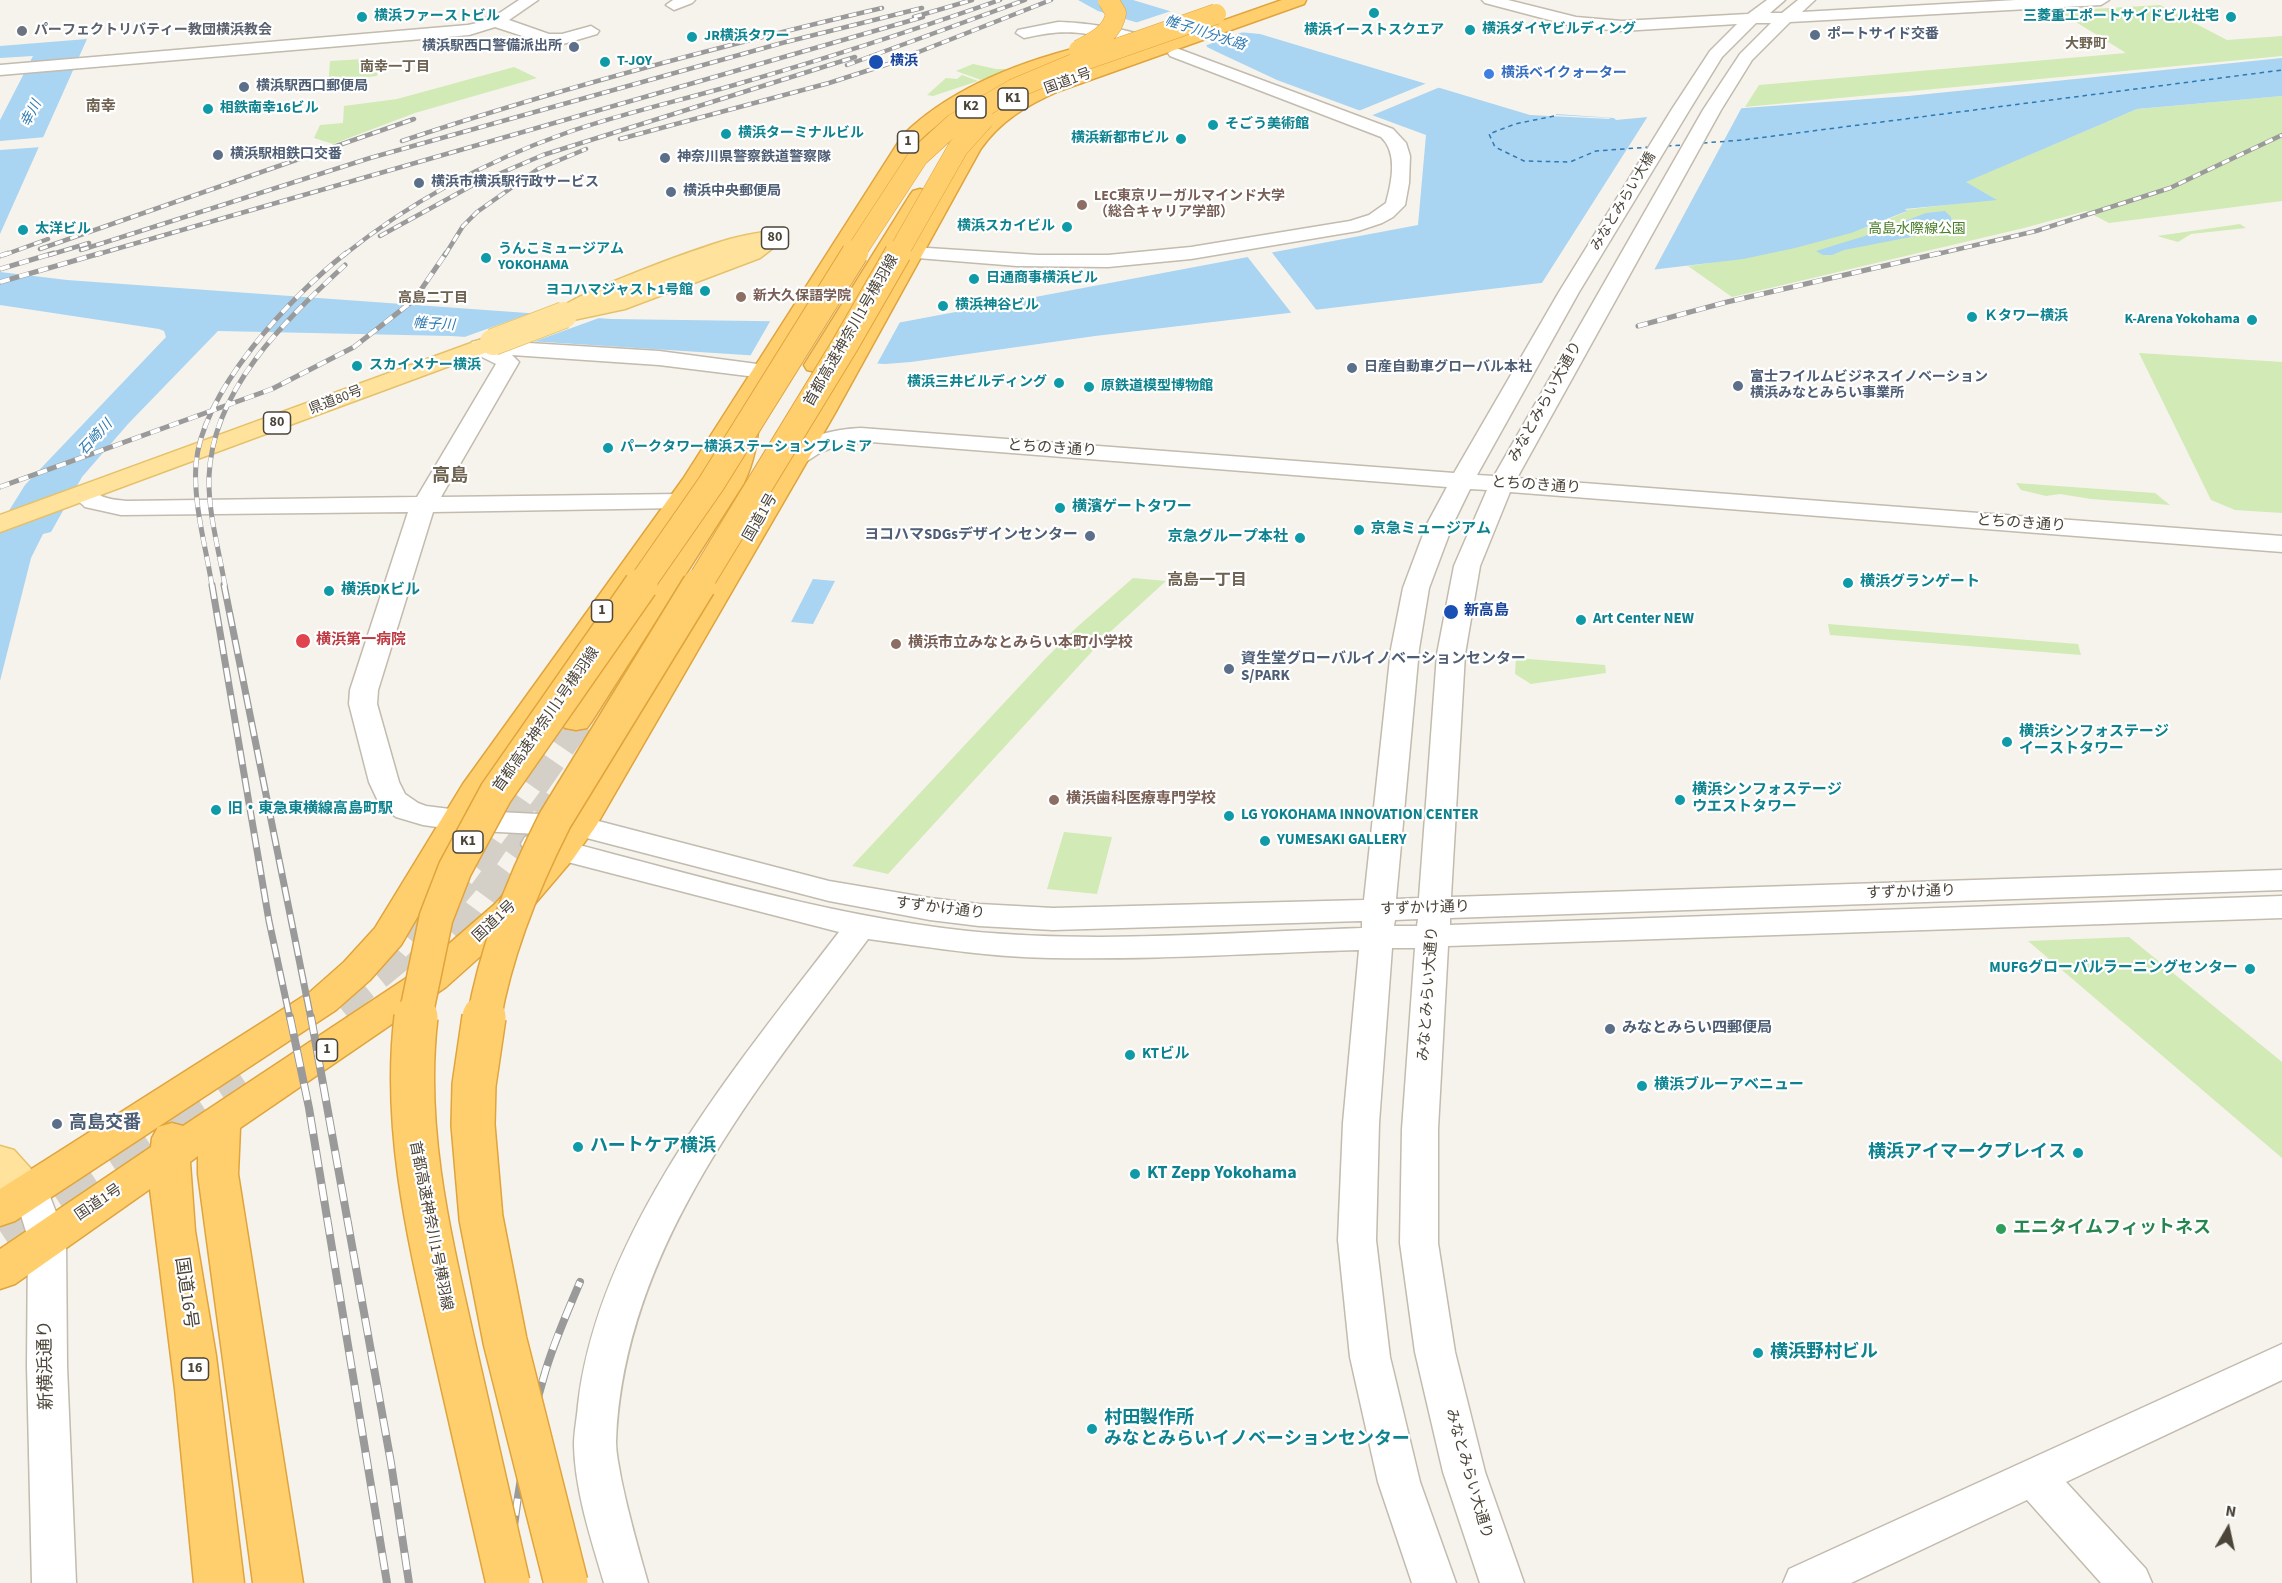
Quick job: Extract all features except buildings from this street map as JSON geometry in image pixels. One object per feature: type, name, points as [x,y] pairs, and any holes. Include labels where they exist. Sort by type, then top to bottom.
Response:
[{"type":"highway","name":"K2","points":[[885,207],[903,152],[922,129],[949,108],[980,90],[1093,37],[1108,20],[1106,8],[1100,0]]},
{"type":"highway","name":"K2","points":[[883,278],[899,218],[949,134],[965,113],[988,95],[1091,44],[1109,32],[1116,20],[1116,13],[1108,0]]},
{"type":"highway","name":"国道1号","points":[[0,1272],[433,978],[508,912],[570,839],[796,458],[850,364],[850,319],[912,253],[979,136],[994,119],[1027,97],[1147,40],[1188,15],[1231,0]]},
{"type":"highway","name":"首都高速神奈川1号横羽線","points":[[508,1583],[428,1231],[413,1133],[413,1040],[427,950],[436,918],[455,869],[496,793],[711,484],[907,172],[929,145],[954,124],[991,101],[1057,70],[1255,0]]},
{"type":"highway","name":"首都高速神奈川1号横羽線","points":[[566,1583],[506,1346],[480,1219],[474,1134],[475,1085],[488,999],[518,893],[555,820],[838,356],[958,148],[980,122],[1025,93],[1081,69],[1277,0]]},
{"type":"highway","name":"国道1号","points":[[14,1201],[202,1081],[323,1000],[357,971],[388,936],[458,820],[512,737],[681,501],[902,152],[915,134],[932,118],[962,99],[1003,81],[1147,40],[1182,46],[1225,26],[1298,0]]},
{"type":"highway","points":[[573,682],[622,626],[850,319],[901,192],[902,152]]},
{"type":"highway","points":[[480,1219],[466,1164],[461,1122],[462,1057],[469,1006],[496,903],[546,791],[850,319],[922,192],[942,179],[955,176]]},
{"type":"highway","name":"国道1号","points":[[746,400],[746,433],[740,465],[589,723],[757,478],[826,405]]},
{"type":"highway","points":[[221,1194],[224,1167],[230,1150],[251,1124],[391,1025],[433,978]]},
{"type":"highway","name":"国道16号","points":[[202,1081],[185,1106],[173,1132],[169,1156],[171,1195],[193,1354],[219,1583]]},
{"type":"highway","points":[[220,1121],[218,1174],[278,1583]]},
{"type":"main road","name":"県道80号","points":[[0,524],[567,314],[617,304],[752,253],[775,238],[750,240],[701,257],[599,295],[567,314]]},
{"type":"main road","name":"新横浜通り","points":[[0,1161],[14,1201]]},
{"type":"street","points":[[0,70],[82,60],[479,29],[512,0]]},
{"type":"street","points":[[489,21],[530,0]]},
{"type":"street","points":[[1490,0],[1563,20],[1599,25],[1751,20],[2101,0]]},
{"type":"street","name":"みなとみらい大橋","points":[[1466,474],[1569,292],[1716,54],[1751,20],[1777,0]]},
{"type":"street","name":"みなとみらい大橋","points":[[1611,287],[1712,110],[1746,57],[1785,18],[1808,0]]},
{"type":"street","points":[[489,21],[547,39],[563,39],[591,31]]},
{"type":"street","points":[[1024,33],[1057,26],[1093,27],[1147,40]]},
{"type":"street","points":[[912,253],[1056,261],[1114,260],[1201,251],[1341,228],[1377,218],[1395,205],[1400,160],[1398,144],[1378,129],[1182,46]]},
{"type":"street","points":[[0,64],[28,65]]},
{"type":"street","points":[[1239,84],[1364,132],[1382,143],[1400,160]]},
{"type":"street","name":"みなとみらい大通り","points":[[1502,1583],[1462,1461],[1435,1352],[1419,1244],[1420,1128],[1450,654],[1467,566],[1480,528],[1505,477],[1611,287]]},
{"type":"street","points":[[486,345],[768,365]]},
{"type":"street","name":"すずかけ通り","points":[[486,345],[508,362],[425,503],[364,690],[363,704],[384,782],[392,799],[406,810],[423,815],[570,839],[829,891],[930,909],[979,915],[1379,924]]},
{"type":"street","name":"とちのき通り","points":[[826,405],[831,403],[840,415],[873,430]]},
{"type":"street","name":"とちのき通り","points":[[796,458],[807,450],[833,439],[873,430],[1505,477],[2280,541]]},
{"type":"street","points":[[1434,1583],[1399,1482],[1370,1357],[1357,1240],[1361,1123],[1405,650],[1416,588],[1440,524],[1466,474]]},
{"type":"street","points":[[78,496],[99,504],[134,508],[681,501]]},
{"type":"street","name":"すずかけ通り","points":[[570,839],[860,927],[969,942],[1048,947],[1379,924]]},
{"type":"street","name":"すずかけ通り","points":[[1434,922],[2282,880]]},
{"type":"street","name":"すずかけ通り","points":[[1434,922],[2282,907]]},
{"type":"street","points":[[1379,924],[1434,922]]},
{"type":"street","points":[[626,1583],[604,1507],[594,1444],[597,1393],[610,1337],[638,1267],[702,1146],[748,1078],[860,927]]},
{"type":"street","points":[[834,963],[844,955],[871,944],[918,936]]},
{"type":"street","name":"新横浜通り","points":[[14,1201],[36,1204],[47,1238],[47,1366],[54,1583]]},
{"type":"street","points":[[1805,1583],[2282,1361]]},
{"type":"street","points":[[2033,1476],[2130,1583]]},
{"type":"green space","points":[[2160,5],[2227,40],[2282,36],[2282,56],[1745,107],[1759,85],[2126,53],[2058,11]]},
{"type":"green space","points":[[380,58],[377,76],[359,78],[358,86],[328,88],[330,61]]},
{"type":"green space","points":[[973,64],[996,69],[1013,69],[981,80],[956,71]]},
{"type":"green space","points":[[514,67],[537,78],[415,113],[333,144],[314,138],[320,125],[343,123],[344,106],[397,99]]},
{"type":"green space","points":[[962,75],[978,81],[933,96],[927,95],[946,78],[957,79]]},
{"type":"green space","name":"高島水際線公園","points":[[2282,96],[2282,201],[2109,223],[2086,211],[2024,228],[1732,297],[1688,266],[1771,252],[1826,239],[1906,212],[1904,210],[1995,199],[1965,182],[2137,109]]},
{"type":"green space","points":[[2240,224],[2246,228],[2191,234],[2178,242],[2157,236]]},
{"type":"green space","points":[[2139,353],[2282,362],[2282,513],[2235,510],[2211,500]]},
{"type":"green space","points":[[2016,483],[2155,493],[2170,505],[2091,499],[2060,494],[2046,496],[2021,490]]},
{"type":"green space","points":[[1133,578],[1166,581],[1109,633],[888,874],[852,866],[1044,660],[1076,628]]},
{"type":"green space","points":[[1828,624],[2078,644],[2081,655],[1830,635]]},
{"type":"green space","points":[[1516,658],[1605,665],[1606,673],[1531,684],[1515,674]]},
{"type":"green space","points":[[1064,832],[1112,837],[1097,894],[1047,889]]},
{"type":"green space","points":[[2129,937],[2282,1062],[2282,1158],[2028,941]]},
{"type":"water","points":[[1078,0],[1133,0],[1239,32],[1260,34],[1530,115],[1610,119],[1556,114],[1614,118],[1616,120],[1908,96],[2282,58],[2282,96],[2137,109],[1966,182],[1997,200],[1905,209],[1907,211],[1851,233],[1743,259],[1095,336],[911,362],[885,364],[451,336],[218,331],[128,424],[82,477],[51,532],[43,534],[31,558],[0,681],[0,525],[25,485],[166,337],[164,331],[159,329],[0,305],[0,272],[67,280],[611,319],[897,323],[1418,225],[1426,135],[1277,80],[1207,47],[1206,43],[1098,11]]},
{"type":"water","name":"幸川","points":[[87,39],[0,234],[0,120],[33,56],[0,58],[0,46]]},
{"type":"water","points":[[1945,211],[1951,217],[1952,225],[1931,233],[1844,250],[1832,255],[1823,255],[1816,251],[1868,235],[1926,213]]},
{"type":"water","points":[[813,579],[835,581],[813,624],[791,622]]},
{"type":"pier","points":[[1171,11],[1243,32],[1207,45],[1135,23]]},
{"type":"pier","points":[[1432,81],[1445,85],[1368,117],[1356,112]]},
{"type":"pier","points":[[1742,107],[1652,274],[1540,286],[1648,116]]},
{"type":"pier","points":[[46,137],[42,147],[0,150],[0,141]]},
{"type":"pier","points":[[1270,250],[1318,312],[1293,315],[1246,255]]},
{"type":"pier","points":[[534,312],[599,318],[530,343],[459,339]]},
{"type":"pier","points":[[772,318],[900,322],[877,364],[749,358]]},
{"type":"ferry route","points":[[1703,143],[1743,140],[2282,70]]},
{"type":"ferry route","points":[[1554,116],[1515,124],[1489,134],[1495,147],[1524,161],[1570,162],[1596,151],[1650,147]]},
{"type":"ferry route","points":[[1667,146],[1683,145]]},
{"type":"tunnel","points":[[338,1005],[398,956],[477,864],[576,721]]},
{"type":"tunnel","points":[[418,968],[473,910],[555,799]]},
{"type":"tunnel","points":[[0,1231],[239,1073]]},
{"type":"railway","points":[[914,17],[972,0]]},
{"type":"railway","points":[[344,255],[422,200],[478,170],[536,144],[609,119],[839,54],[1000,0]]},
{"type":"railway","points":[[847,65],[1025,0]]},
{"type":"railway","points":[[620,139],[829,83],[888,64],[1051,0]]},
{"type":"railway","points":[[402,141],[521,103],[640,69],[882,8]]},
{"type":"railway","points":[[81,250],[370,158],[782,43],[922,8]]},
{"type":"railway","points":[[95,255],[923,17]]},
{"type":"railway","points":[[380,236],[473,185],[543,155],[855,57]]},
{"type":"railway","points":[[40,249],[414,119]]},
{"type":"railway","points":[[1933,255],[2036,231],[2170,188],[2282,135]]},
{"type":"railway","points":[[445,255],[463,226],[477,212],[538,169],[586,149]]},
{"type":"railway","points":[[4,255],[48,239]]},
{"type":"railway","points":[[49,255],[89,243]]},
{"type":"railway","points":[[0,256],[8,253]]},
{"type":"railway","points":[[0,269],[54,253]]},
{"type":"railway","points":[[0,282],[101,253]]},
{"type":"railway","points":[[212,411],[231,377],[252,348],[300,294],[346,253]]},
{"type":"railway","points":[[228,405],[272,389],[354,347],[414,300],[446,253]]},
{"type":"railway","points":[[1638,326],[1727,302],[1940,253]]},
{"type":"railway","points":[[228,405],[238,386],[276,333],[345,265]]},
{"type":"railway","points":[[212,411],[228,405]]},
{"type":"railway","points":[[225,586],[212,518],[209,477],[213,445],[228,405]]},
{"type":"railway","points":[[0,487],[212,411]]},
{"type":"railway","points":[[212,411],[202,436],[196,464],[196,494],[212,586]]},
{"type":"railway","points":[[212,585],[269,921],[290,1019]]},
{"type":"railway","points":[[224,585],[311,1019]]},
{"type":"railway","points":[[290,1017],[309,1108],[387,1583]]},
{"type":"railway","points":[[311,1017],[391,1463],[409,1583]]},
{"type":"railway","points":[[508,1583],[525,1453],[537,1401],[560,1329],[580,1282]]},
{"type":"place","name":"横浜イーストスクエア","points":[[1374,13]]},
{"type":"place","name":"横浜ファーストビル","points":[[362,17]]},
{"type":"place","name":"三菱重工ポートサイドビル社宅","points":[[2231,17]]},
{"type":"place","name":"横浜ダイヤビルディング","points":[[1470,30]]},
{"type":"place","name":"パーフェクトリバティー教団横浜教会","points":[[22,31]]},
{"type":"place","name":"ポートサイド交番","points":[[1815,35]]},
{"type":"place","name":"JR横浜タワー","points":[[692,37]]},
{"type":"place","name":"横浜駅西口警備派出所","points":[[574,47]]},
{"type":"place","name":"T-JOY","points":[[605,62]]},
{"type":"place","name":"横浜","points":[[876,62]]},
{"type":"place","name":"横浜ベイクォーター","points":[[1489,74]]},
{"type":"place","name":"横浜駅西口郵便局","points":[[244,87]]},
{"type":"place","name":"相鉄南幸16ビル","points":[[208,109]]},
{"type":"place","name":"そごう美術館","points":[[1213,125]]},
{"type":"place","name":"横浜ターミナルビル","points":[[726,134]]},
{"type":"place","name":"横浜新都市ビル","points":[[1181,139]]},
{"type":"place","name":"横浜駅相鉄口交番","points":[[218,155]]},
{"type":"place","name":"神奈川県警察鉄道警察隊","points":[[665,158]]},
{"type":"place","name":"横浜市横浜駅行政サービス","points":[[419,183]]},
{"type":"place","name":"横浜中央郵便局","points":[[671,192]]},
{"type":"place","name":"LEC東京リーガルマインド大学 （総合キャリア学部）","points":[[1082,205]]},
{"type":"place","name":"横浜スカイビル","points":[[1067,227]]},
{"type":"place","name":"太洋ビル","points":[[23,230]]},
{"type":"place","name":"うんこミュージアム YOKOHAMA","points":[[486,258]]},
{"type":"place","name":"日通商事横浜ビル","points":[[974,279]]},
{"type":"place","name":"ヨコハマジャスト1号館","points":[[705,291]]},
{"type":"place","name":"新大久保語学院","points":[[741,297]]},
{"type":"place","name":"横浜神谷ビル","points":[[943,306]]},
{"type":"place","name":"Ｋタワー横浜","points":[[1972,317]]},
{"type":"place","name":"K-Arena Yokohama","points":[[2252,320]]},
{"type":"place","name":"スカイメナー横浜","points":[[357,366]]},
{"type":"place","name":"日産自動車グローバル本社","points":[[1352,368]]},
{"type":"place","name":"横浜三井ビルディング","points":[[1059,383]]},
{"type":"place","name":"富士フイルムビジネスイノベーション 横浜みなとみらい事業所","points":[[1738,386]]},
{"type":"place","name":"原鉄道模型博物館","points":[[1089,387]]},
{"type":"place","name":"パークタワー横浜ステーションプレミア","points":[[608,448]]},
{"type":"place","name":"横濱ゲートタワー","points":[[1060,508]]},
{"type":"place","name":"京急ミュージアム","points":[[1359,530]]},
{"type":"place","name":"ヨコハマSDGsデザインセンター","points":[[1090,536]]},
{"type":"place","name":"京急グループ本社","points":[[1300,538]]},
{"type":"place","name":"横浜グランゲート","points":[[1848,583]]},
{"type":"place","name":"横浜DKビル","points":[[329,591]]},
{"type":"place","name":"新高島","points":[[1451,612]]},
{"type":"place","name":"Art Center NEW","points":[[1581,620]]},
{"type":"place","name":"横浜第一病院","points":[[303,641]]},
{"type":"place","name":"横浜市立みなとみらい本町小学校","points":[[896,644]]},
{"type":"place","name":"資生堂グローバルイノベーションセンター S/PARK","points":[[1229,669]]},
{"type":"place","name":"横浜シンフォステージ イーストタワー","points":[[2007,742]]},
{"type":"place","name":"横浜歯科医療専門学校","points":[[1054,800]]},
{"type":"place","name":"横浜シンフォステージ ウエストタワー","points":[[1680,800]]},
{"type":"place","name":"旧・東急東横線高島町駅","points":[[216,810]]},
{"type":"place","name":"LG YOKOHAMA INNOVATION CENTER","points":[[1229,816]]},
{"type":"place","name":"YUMESAKI GALLERY","points":[[1265,841]]},
{"type":"place","name":"MUFGグローバルラーニングセンター","points":[[2250,969]]},
{"type":"place","name":"みなとみらい四郵便局","points":[[1610,1029]]},
{"type":"place","name":"KTビル","points":[[1130,1055]]},
{"type":"place","name":"横浜ブルーアベニュー","points":[[1642,1086]]},
{"type":"place","name":"高島交番","points":[[57,1124]]},
{"type":"place","name":"ハートケア横浜","points":[[578,1147]]},
{"type":"place","name":"横浜アイマークプレイス","points":[[2078,1153]]},
{"type":"place","name":"KT Zepp Yokohama","points":[[1135,1174]]},
{"type":"place","name":"エニタイムフィットネス","points":[[2001,1229]]},
{"type":"place","name":"横浜野村ビル","points":[[1758,1353]]},
{"type":"place","name":"村田製作所 みなとみらいイノベーションセンター","points":[[1092,1429]]},
{"type":"district","name":"大野町","points":[[2086,45]]},
{"type":"district","name":"南幸一丁目","points":[[395,68]]},
{"type":"district","name":"南幸","points":[[101,108]]},
{"type":"district","name":"高島二丁目","points":[[433,299]]},
{"type":"district","name":"高島","points":[[450,477]]},
{"type":"district","name":"高島一丁目","points":[[1207,581]]},
{"type":"water label","name":"帷子川分水路","points":[[1205,34]]},
{"type":"water label","name":"帷子川","points":[[434,325]]},
{"type":"water label","name":"石崎川","points":[[96,438]]}]
